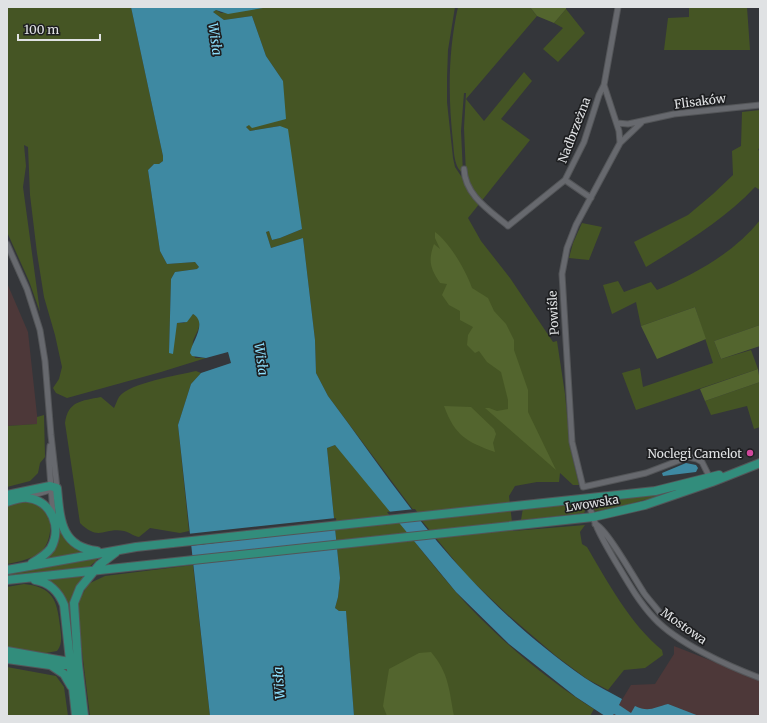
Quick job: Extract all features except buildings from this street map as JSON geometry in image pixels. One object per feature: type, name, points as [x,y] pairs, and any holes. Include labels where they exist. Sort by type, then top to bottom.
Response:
[{"type":"main road","name":"Lwowska","points":[[7,580],[512,525],[594,521],[641,506],[760,463]]},
{"type":"main road","name":"Lwowska","points":[[7,570],[125,549],[655,491],[711,480]]},
{"type":"main road","points":[[7,495],[53,488],[61,522],[66,533],[74,542],[83,548],[104,552]]},
{"type":"main road","name":"Lwowska","points":[[655,491],[674,494]]},
{"type":"main road","points":[[7,502],[26,497],[41,502],[53,514],[55,532],[51,547],[42,557],[24,567]]},
{"type":"main road","points":[[76,716],[73,664],[73,606],[78,592],[108,556],[125,549]]},
{"type":"main road","points":[[88,580],[108,570]]},
{"type":"main road","points":[[28,578],[46,583],[60,596],[65,609],[73,664],[84,716]]},
{"type":"main road","points":[[51,662],[63,654],[69,641]]},
{"type":"main road","points":[[7,651],[51,662],[64,674],[74,690]]},
{"type":"main road","points":[[7,659],[73,664]]},
{"type":"street","points":[[618,7],[604,85],[617,123],[620,143]]},
{"type":"street","name":"Nadbrzeżna","points":[[464,169],[467,185],[472,194],[508,226],[565,180],[584,142],[599,95],[604,85]]},
{"type":"street","name":"Flisaków","points":[[617,123],[628,124],[681,113],[760,105]]},
{"type":"street","name":"Flisaków","points":[[620,143],[628,133],[643,121]]},
{"type":"street","name":"Powiśle","points":[[620,143],[571,236],[564,262],[562,279],[572,442],[583,486],[646,473],[688,457],[700,460],[711,480]]},
{"type":"street","points":[[565,180],[591,198]]},
{"type":"street","points":[[7,244],[27,289],[40,330],[46,368],[53,488],[53,514]]},
{"type":"street","points":[[26,497],[53,488]]},
{"type":"street","points":[[588,498],[594,521]]},
{"type":"street","name":"Mostowa","points":[[594,521],[605,543],[646,608],[660,624],[727,665],[760,678]]},
{"type":"street","name":"Mostowa","points":[[594,521],[607,535],[645,594],[660,613]]},
{"type":"shaded area","points":[[7,283],[28,332],[38,424],[7,426]]},
{"type":"shaded area","points":[[674,646],[760,680],[760,716],[612,716],[631,685],[655,684],[674,654]]},
{"type":"green space","points":[[7,7],[131,7],[163,156],[163,161],[159,164],[154,164],[148,170],[160,251],[167,264],[195,262],[199,267],[197,269],[175,272],[171,279],[169,353],[177,323],[184,323],[193,314],[197,317],[200,323],[193,341],[195,358],[206,358],[67,398],[56,393],[53,388],[59,379],[62,367],[44,297],[30,195],[28,147],[24,145],[26,166],[23,187],[40,312],[29,281],[7,232]]},
{"type":"green space","points":[[269,7],[455,7],[448,50],[447,102],[453,158],[455,167],[463,179],[466,175],[464,128],[466,93],[464,93],[461,131],[463,173],[460,171],[456,163],[454,154],[450,91],[452,41],[458,7],[530,7],[537,16],[466,99],[484,121],[524,72],[532,81],[501,119],[530,140],[468,218],[481,241],[510,278],[553,342],[557,341],[565,394],[570,447],[579,485],[573,485],[560,473],[559,482],[537,482],[515,486],[509,496],[513,531],[585,525],[580,532],[582,544],[587,547],[620,602],[640,628],[662,650],[663,655],[645,668],[624,670],[608,690],[587,679],[556,656],[507,614],[467,576],[414,511],[328,396],[316,373],[315,340],[303,238],[271,248],[266,232],[269,231],[272,240],[302,229],[280,126],[250,131],[246,127],[283,81],[266,56],[252,16],[224,20],[213,12],[216,10],[221,13]]},
{"type":"green space","points":[[530,7],[566,7],[566,9],[554,23],[537,16]]},
{"type":"green space","points":[[689,7],[747,7],[750,50],[664,50],[668,18],[689,17]]},
{"type":"green space","points":[[566,9],[585,33],[558,62],[543,49],[563,28],[554,23]]},
{"type":"green space","points":[[760,110],[760,146],[758,150],[760,151],[760,190],[755,187],[717,221],[646,267],[634,242],[688,215],[733,175],[732,151],[741,146],[742,112]]},
{"type":"green space","points":[[760,220],[760,325],[714,341],[721,359],[751,350],[758,369],[636,410],[622,373],[640,368],[643,387],[713,363],[695,307],[641,326],[636,302],[612,314],[603,285],[618,281],[624,292],[651,282],[657,290],[699,270],[713,261],[739,242]]},
{"type":"green space","points":[[582,223],[602,227],[589,260],[569,258],[573,243]]},
{"type":"green space","points":[[435,232],[441,237],[457,258],[472,288],[488,298],[494,311],[506,324],[514,340],[514,350],[528,390],[528,412],[556,470],[485,408],[497,411],[508,409],[508,400],[501,372],[487,362],[479,351],[475,353],[467,345],[468,335],[473,327],[460,320],[460,311],[449,305],[442,295],[447,284],[440,283],[432,269],[431,264],[431,255],[434,244],[440,249],[435,238]]},
{"type":"green space","points":[[695,307],[706,339],[657,359],[641,326]]},
{"type":"green space","points":[[760,325],[760,346],[721,359],[714,341]]},
{"type":"green space","points":[[758,369],[760,382],[705,401],[700,389]]},
{"type":"green space","points":[[196,371],[201,373],[191,384],[178,425],[189,531],[180,533],[150,528],[139,537],[124,531],[117,530],[97,533],[87,529],[80,523],[65,423],[69,410],[77,403],[101,397],[114,408],[119,397],[124,392],[155,380]]},
{"type":"green space","points":[[760,382],[760,427],[754,429],[747,406],[711,415],[705,401]]},
{"type":"green space","points":[[444,406],[471,407],[494,429],[496,434],[493,443],[495,452],[469,441],[463,436],[453,424]]},
{"type":"green space","points":[[44,415],[45,457],[40,463],[38,473],[30,481],[7,487],[7,426],[37,424],[37,417]]},
{"type":"green space","points":[[335,445],[469,607],[520,655],[594,709],[590,716],[354,716],[346,612],[339,611],[335,608],[340,578],[327,448]]},
{"type":"green space","points":[[657,494],[655,497],[603,510],[595,511],[592,505],[597,500]]},
{"type":"green space","points":[[22,501],[36,503],[45,509],[50,522],[49,536],[47,543],[40,553],[29,559],[7,564],[7,505]]},
{"type":"green space","points":[[579,502],[586,509],[584,513],[521,520],[523,508]]},
{"type":"green space","points":[[62,532],[84,553],[45,559],[58,534]]},
{"type":"green space","points":[[101,556],[88,568],[7,577],[7,574]]},
{"type":"green space","points":[[193,565],[210,716],[90,716],[78,619],[79,601],[88,584],[105,576]]},
{"type":"green space","points":[[89,575],[76,590],[73,597],[70,610],[72,638],[70,638],[67,614],[47,580]]},
{"type":"green space","points":[[24,584],[41,588],[52,596],[55,602],[59,617],[61,636],[61,642],[57,651],[46,653],[7,648],[7,587]]},
{"type":"green space","points":[[431,652],[445,675],[454,716],[387,716],[383,706],[389,669],[419,653]]},
{"type":"green space","points":[[7,667],[56,676],[64,687],[68,716],[7,716]]},
{"type":"water","name":"Wisła","points":[[131,7],[269,7],[228,14],[216,10],[213,12],[224,20],[252,16],[266,56],[283,81],[286,119],[252,128],[249,125],[246,127],[250,131],[280,126],[288,129],[302,229],[272,240],[269,231],[266,232],[271,248],[303,238],[315,340],[316,373],[328,396],[412,510],[448,554],[480,589],[523,630],[585,678],[622,699],[619,705],[631,713],[635,706],[648,709],[668,704],[699,716],[618,716],[614,714],[612,716],[605,716],[576,697],[509,644],[456,592],[335,445],[327,448],[340,578],[335,608],[339,611],[346,611],[354,716],[210,716],[178,425],[191,384],[201,373],[231,363],[228,352],[206,358],[192,356],[190,353],[199,327],[199,322],[193,314],[187,322],[177,323],[173,354],[169,353],[171,279],[175,272],[197,269],[199,267],[195,262],[167,264],[160,251],[148,170],[154,164],[159,164],[163,161],[163,156]]},
{"type":"water","points":[[686,463],[696,465],[698,468],[696,472],[663,476],[662,473]]},
{"type":"pier","points":[[415,509],[423,520],[395,523],[387,512]]},
{"type":"pier","points":[[336,518],[337,529],[189,546],[187,534]]},
{"type":"place","name":"Noclegi Camelot","points":[[750,453]]}]
